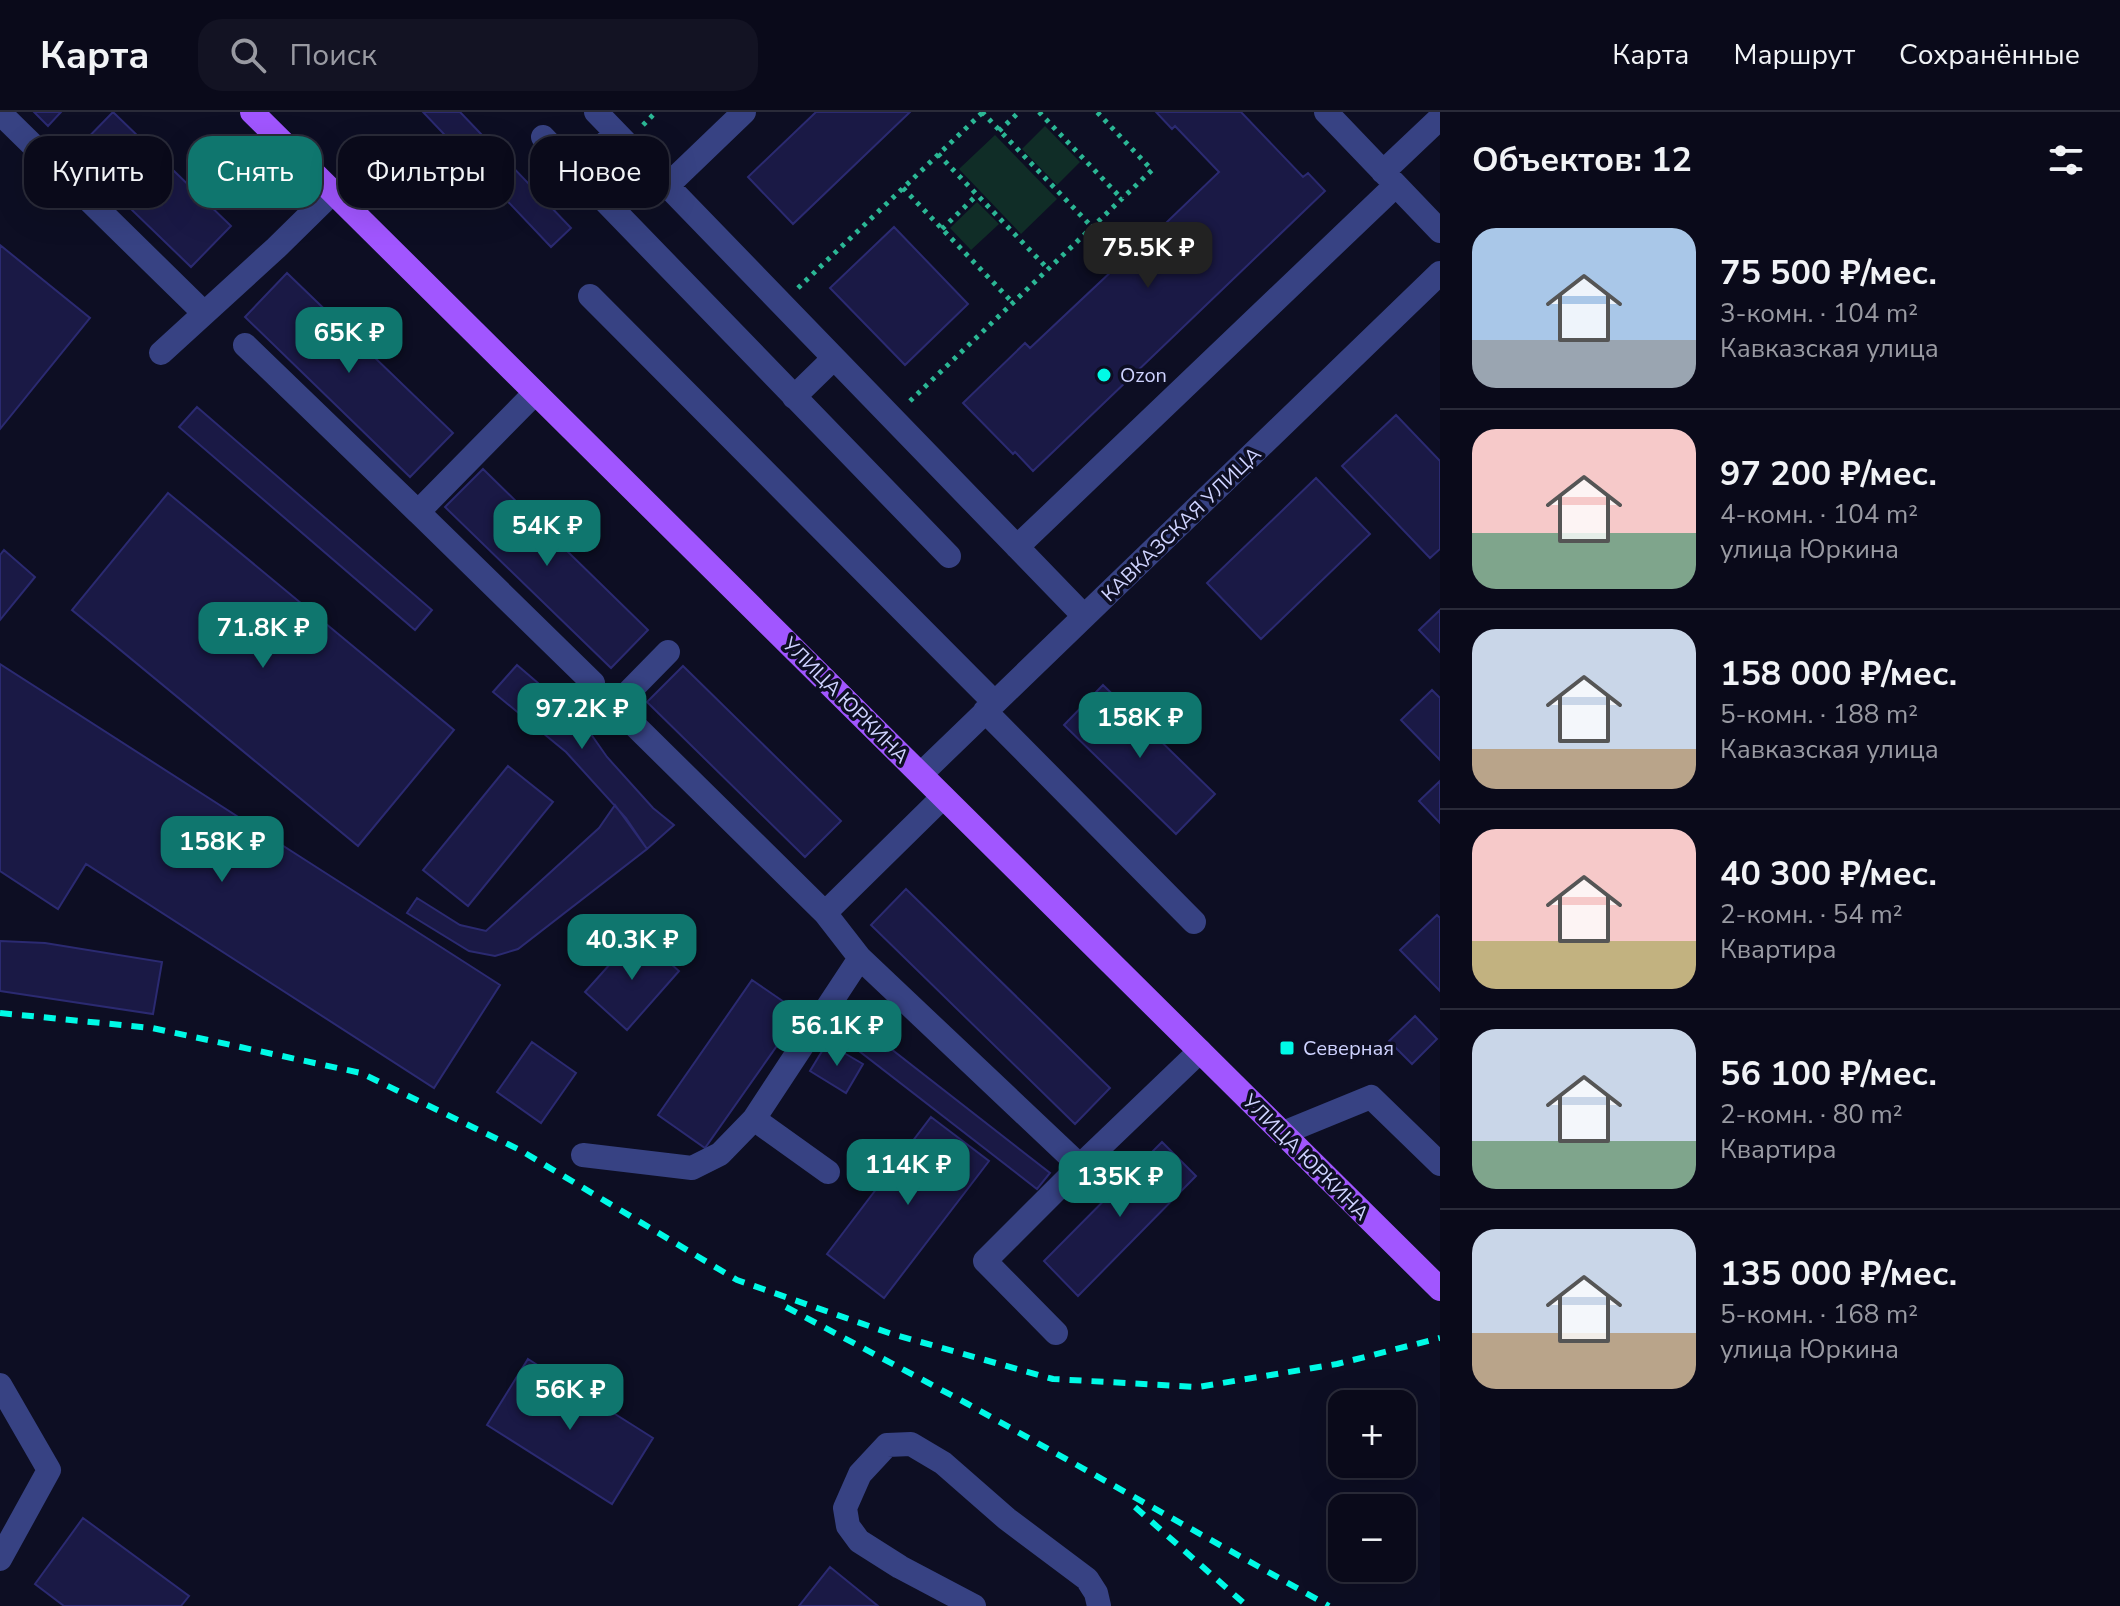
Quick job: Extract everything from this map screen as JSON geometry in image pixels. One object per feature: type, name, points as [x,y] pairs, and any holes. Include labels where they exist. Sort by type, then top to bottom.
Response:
[{"type":"main road","name":"УЛИЦА ЮРКИНА","points":[[252,112],[1440,1289]]},
{"type":"street","points":[[596,112],[619,136]]},
{"type":"street","points":[[669,184],[744,112]]},
{"type":"street","points":[[1326,112],[1440,231]]},
{"type":"street","points":[[0,113],[204,313]]},
{"type":"street","points":[[1017,547],[1390,178],[1440,118]]},
{"type":"street","points":[[613,136],[616,133]]},
{"type":"street","points":[[669,188],[1084,616]]},
{"type":"street","points":[[161,353],[332,193]]},
{"type":"street","points":[[612,208],[949,556]]},
{"type":"street","name":"КАВКАЗСКАЯ УЛИЦА","points":[[921,774],[1440,273]]},
{"type":"street","points":[[590,296],[990,707],[1194,922]]},
{"type":"street","points":[[245,345],[593,683]]},
{"type":"street","points":[[794,397],[834,358]]},
{"type":"street","points":[[418,512],[535,393]]},
{"type":"street","points":[[668,652],[615,706],[825,913],[860,958],[1080,1166]]},
{"type":"street","points":[[825,913],[943,797]]},
{"type":"street","points":[[583,1155],[692,1168],[720,1154],[754,1119],[860,958]]},
{"type":"street","points":[[1056,1333],[985,1261],[1200,1051]]},
{"type":"street","points":[[1283,1133],[1371,1097],[1440,1164]]},
{"type":"street","points":[[754,1119],[828,1172]]},
{"type":"street","points":[[0,1385],[49,1470],[0,1559]]},
{"type":"street","points":[[974,1606],[889,1561],[859,1541],[848,1526],[845,1508],[860,1474],[887,1445],[911,1444],[943,1463],[1007,1519],[1087,1579],[1096,1593],[1099,1606]]},
{"type":"path","points":[[782,304],[982,112],[1092,227]]},
{"type":"path","points":[[999,131],[1019,112]]},
{"type":"path","points":[[1039,112],[1122,199]]},
{"type":"path","points":[[892,418],[1152,170],[1097,112]]},
{"type":"path","points":[[938,154],[1048,269]]},
{"type":"path","points":[[903,188],[1013,303]]},
{"type":"path","points":[[942,229],[977,195]]},
{"type":"green space","points":[[1045,126],[1080,162],[1057,185],[1022,149]]},
{"type":"green space","points":[[995,135],[1057,199],[1021,234],[959,169]]},
{"type":"green space","points":[[977,202],[999,224],[971,250],[950,228]]},
{"type":"building","points":[[34,112],[61,112],[48,126]]},
{"type":"building","points":[[113,112],[138,136],[90,136]]},
{"type":"building","points":[[423,112],[460,112],[483,136],[446,136]]},
{"type":"building","points":[[816,112],[910,112],[793,224],[748,177]]},
{"type":"building","points":[[1156,112],[1241,112],[1303,177],[1308,173],[1325,191],[1033,471],[963,403],[1025,343],[1030,348],[1114,269],[1116,271],[1219,172],[1175,126],[1172,129]]},
{"type":"building","points":[[514,168],[530,185],[530,208],[552,208],[571,228],[551,247],[514,208]]},
{"type":"building","points":[[172,169],[188,184],[188,208],[212,208],[231,226],[191,267],[130,208],[172,208]]},
{"type":"building","points":[[894,227],[968,304],[905,365],[830,288]]},
{"type":"building","points":[[0,245],[90,318],[0,429]]},
{"type":"building","points":[[287,273],[453,433],[410,477],[245,317]]},
{"type":"building","points":[[197,407],[432,610],[415,630],[179,427]]},
{"type":"building","points":[[1396,415],[1440,461],[1440,549],[1430,558],[1342,466]]},
{"type":"building","points":[[483,469],[648,630],[611,668],[445,507]]},
{"type":"building","points":[[1316,478],[1370,534],[1261,639],[1207,583]]},
{"type":"building","points":[[168,493],[454,730],[358,846],[72,610]]},
{"type":"building","points":[[4,550],[35,577],[0,620],[0,555]]},
{"type":"building","points":[[1440,610],[1440,652],[1419,630]]},
{"type":"building","points":[[0,664],[500,985],[434,1088],[86,864],[58,909],[0,871]]},
{"type":"building","points":[[517,665],[581,720],[607,757],[653,808],[674,825],[647,849],[626,818],[566,752],[493,692]]},
{"type":"building","points":[[683,666],[841,821],[805,857],[647,702]]},
{"type":"building","points":[[1103,685],[1215,794],[1176,834],[1064,725]]},
{"type":"building","points":[[1432,690],[1440,698],[1440,760],[1401,720]]},
{"type":"building","points":[[508,766],[553,802],[468,906],[423,870]]},
{"type":"building","points":[[1440,781],[1440,823],[1419,801]]},
{"type":"building","points":[[615,805],[647,849],[518,949],[495,956],[469,951],[407,913],[417,898],[460,925],[486,931],[599,828]]},
{"type":"building","points":[[906,889],[1110,1088],[1075,1124],[871,925]]},
{"type":"building","points":[[1437,915],[1440,918],[1440,991],[1400,950]]},
{"type":"building","points":[[637,934],[679,971],[627,1030],[585,992]]},
{"type":"building","points":[[0,941],[45,943],[162,962],[153,1014],[0,991]]},
{"type":"building","points":[[752,980],[800,1013],[705,1148],[658,1115]]},
{"type":"building","points":[[845,1013],[1050,1173],[1037,1189],[832,1030]]},
{"type":"building","points":[[1415,1016],[1437,1039],[1412,1064],[1389,1041]]},
{"type":"building","points":[[532,1042],[576,1073],[541,1123],[497,1092]]},
{"type":"building","points":[[827,1043],[863,1064],[846,1093],[810,1071]]},
{"type":"building","points":[[931,1117],[989,1161],[884,1298],[827,1254]]},
{"type":"building","points":[[1162,1142],[1196,1176],[1078,1296],[1044,1261]]},
{"type":"building","points":[[528,1359],[653,1438],[612,1504],[487,1425]]},
{"type":"building","points":[[83,1518],[189,1596],[181,1606],[64,1606],[35,1584]]},
{"type":"building","points":[[830,1567],[878,1606],[799,1606]]},
{"type":"railway","points":[[0,1013],[152,1028],[361,1073],[520,1150],[737,1280],[892,1334],[1053,1379],[1198,1387],[1337,1364],[1440,1338]]},
{"type":"railway","points":[[786,1307],[966,1403],[1329,1606]]},
{"type":"railway","points":[[1135,1507],[1247,1606]]},
{"type":"place","name":"Ozon","points":[[1104,375]]},
{"type":"place","name":"Северная","points":[[1287,1048]]}]
